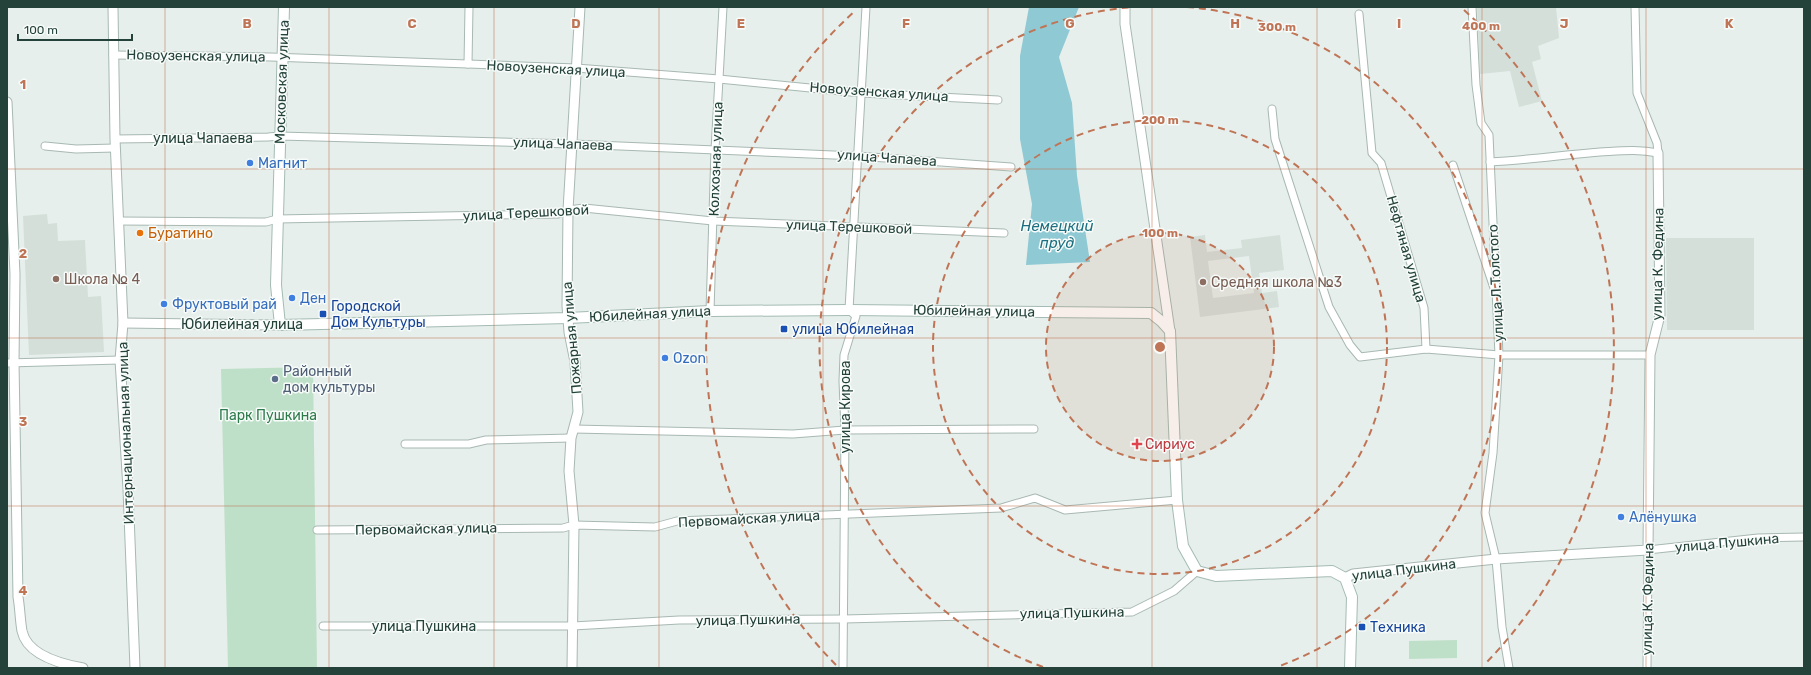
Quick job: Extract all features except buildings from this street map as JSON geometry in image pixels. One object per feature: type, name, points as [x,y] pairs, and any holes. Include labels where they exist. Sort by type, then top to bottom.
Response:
[{"type":"main road","name":"Московская улица","points":[[280,325],[276,285],[284,7]]},
{"type":"main road","name":"Юбилейная улица","points":[[280,325],[568,318],[710,311],[849,310],[1152,313],[1170,331]]},
{"type":"main road","points":[[1170,331],[1177,500],[1183,546],[1197,571]]},
{"type":"main road","name":"улица Пушкина","points":[[1197,571],[1216,576],[1332,571],[1345,578]]},
{"type":"main road","points":[[1345,578],[1352,597],[1350,668]]},
{"type":"street","name":"Интернациональная улица","points":[[113,7],[115,143],[123,323],[120,360],[128,489],[135,668]]},
{"type":"street","points":[[468,7],[468,64]]},
{"type":"street","name":"Пожарная улица","points":[[572,668],[574,525],[569,471],[571,438],[578,412],[575,362],[568,318],[568,210],[580,7]]},
{"type":"street","name":"Колхозная улица","points":[[710,311],[715,150],[723,7]]},
{"type":"street","name":"улица Кирова","points":[[844,668],[845,430],[843,381],[844,355],[856,316],[849,310],[866,7]]},
{"type":"street","points":[[1125,7],[1126,31],[1170,331]]},
{"type":"street","name":"улица Л.Толстого","points":[[1472,7],[1476,85],[1481,123],[1489,135],[1499,355],[1493,453],[1485,513],[1496,559],[1502,627],[1509,668]]},
{"type":"street","name":"улица К. Федина","points":[[1635,7],[1637,93],[1658,143],[1660,315],[1650,355],[1647,668]]},
{"type":"street","name":"Нефтяная улица","points":[[1359,14],[1372,153],[1381,163],[1424,308],[1426,349]]},
{"type":"street","name":"Новоузенская улица","points":[[113,55],[282,58],[576,68],[719,79],[861,93],[998,100]]},
{"type":"street","points":[[7,102],[15,274],[11,362],[18,597],[22,632],[30,648],[45,656],[83,668]]},
{"type":"street","points":[[1272,109],[1275,139],[1329,307],[1350,345],[1360,357],[1426,349],[1499,355],[1650,355]]},
{"type":"street","name":"улица Чапаева","points":[[45,146],[76,148],[115,143],[280,136],[572,144],[857,156],[1011,167]]},
{"type":"street","points":[[1490,162],[1524,161],[1550,156],[1642,150],[1658,153]]},
{"type":"street","points":[[1453,165],[1497,297]]},
{"type":"street","name":"улица Терешковой","points":[[119,221],[266,222],[277,219],[558,214],[568,210],[584,208],[713,221],[1004,233]]},
{"type":"street","name":"Юбилейная улица","points":[[123,323],[280,325]]},
{"type":"street","points":[[11,362],[120,360]]},
{"type":"street","points":[[574,429],[793,434],[845,430],[1034,429]]},
{"type":"street","points":[[405,444],[469,444],[486,440],[571,438]]},
{"type":"street","name":"Первомайская улица","points":[[317,530],[563,528],[574,525],[655,527],[677,521],[1001,508],[1035,498],[1065,510],[1177,500]]},
{"type":"street","name":"улица Пушкина","points":[[1345,578],[1353,574],[1496,559],[1648,550],[1758,538],[1804,537]]},
{"type":"street","name":"улица Пушкина","points":[[323,626],[573,626],[679,620],[844,619],[1132,612],[1174,592],[1197,571]]},
{"type":"shaded area","points":[[1477,7],[1556,7],[1559,38],[1538,46],[1541,59],[1532,62],[1542,101],[1519,107],[1510,71],[1480,74]]},
{"type":"shaded area","name":"Школа № 4","points":[[47,214],[48,224],[57,223],[58,241],[85,240],[88,297],[101,296],[104,352],[29,355],[23,216]]},
{"type":"shaded area","name":"Средняя школа №3","points":[[1205,235],[1207,252],[1242,248],[1241,240],[1280,235],[1284,270],[1259,273],[1262,293],[1277,291],[1279,307],[1200,317],[1190,237]],"holes":[[[1249,256],[1254,293],[1213,298],[1208,261]]]},
{"type":"shaded area","points":[[1666,238],[1754,238],[1754,330],[1667,330]]},
{"type":"green space","name":"Парк Пушкина","points":[[313,367],[317,668],[228,668],[221,369]]},
{"type":"green space","points":[[1457,640],[1457,658],[1409,659],[1409,641]]},
{"type":"water","name":"Немецкий пруд","points":[[1029,7],[1079,7],[1059,57],[1072,103],[1077,176],[1090,262],[1026,265],[1032,204],[1020,139],[1020,56]]},
{"type":"place","name":"Магнит","points":[[250,163]]},
{"type":"place","name":"Буратино","points":[[140,233]]},
{"type":"place","name":"Школа № 4","points":[[56,279]]},
{"type":"place","name":"Средняя школа №3","points":[[1203,282]]},
{"type":"place","name":"Ден","points":[[292,298]]},
{"type":"place","name":"Фруктовый рай","points":[[164,304]]},
{"type":"place","name":"Городской Дом Культуры","points":[[323,314]]},
{"type":"place","name":"улица Юбилейная","points":[[784,329]]},
{"type":"place","name":"Ozon","points":[[665,358]]},
{"type":"place","name":"Районный дом культуры","points":[[275,379]]},
{"type":"place","name":"Сириус","points":[[1137,444]]},
{"type":"place","name":"Алёнушка","points":[[1621,517]]},
{"type":"place","name":"Техника","points":[[1362,627]]}]
